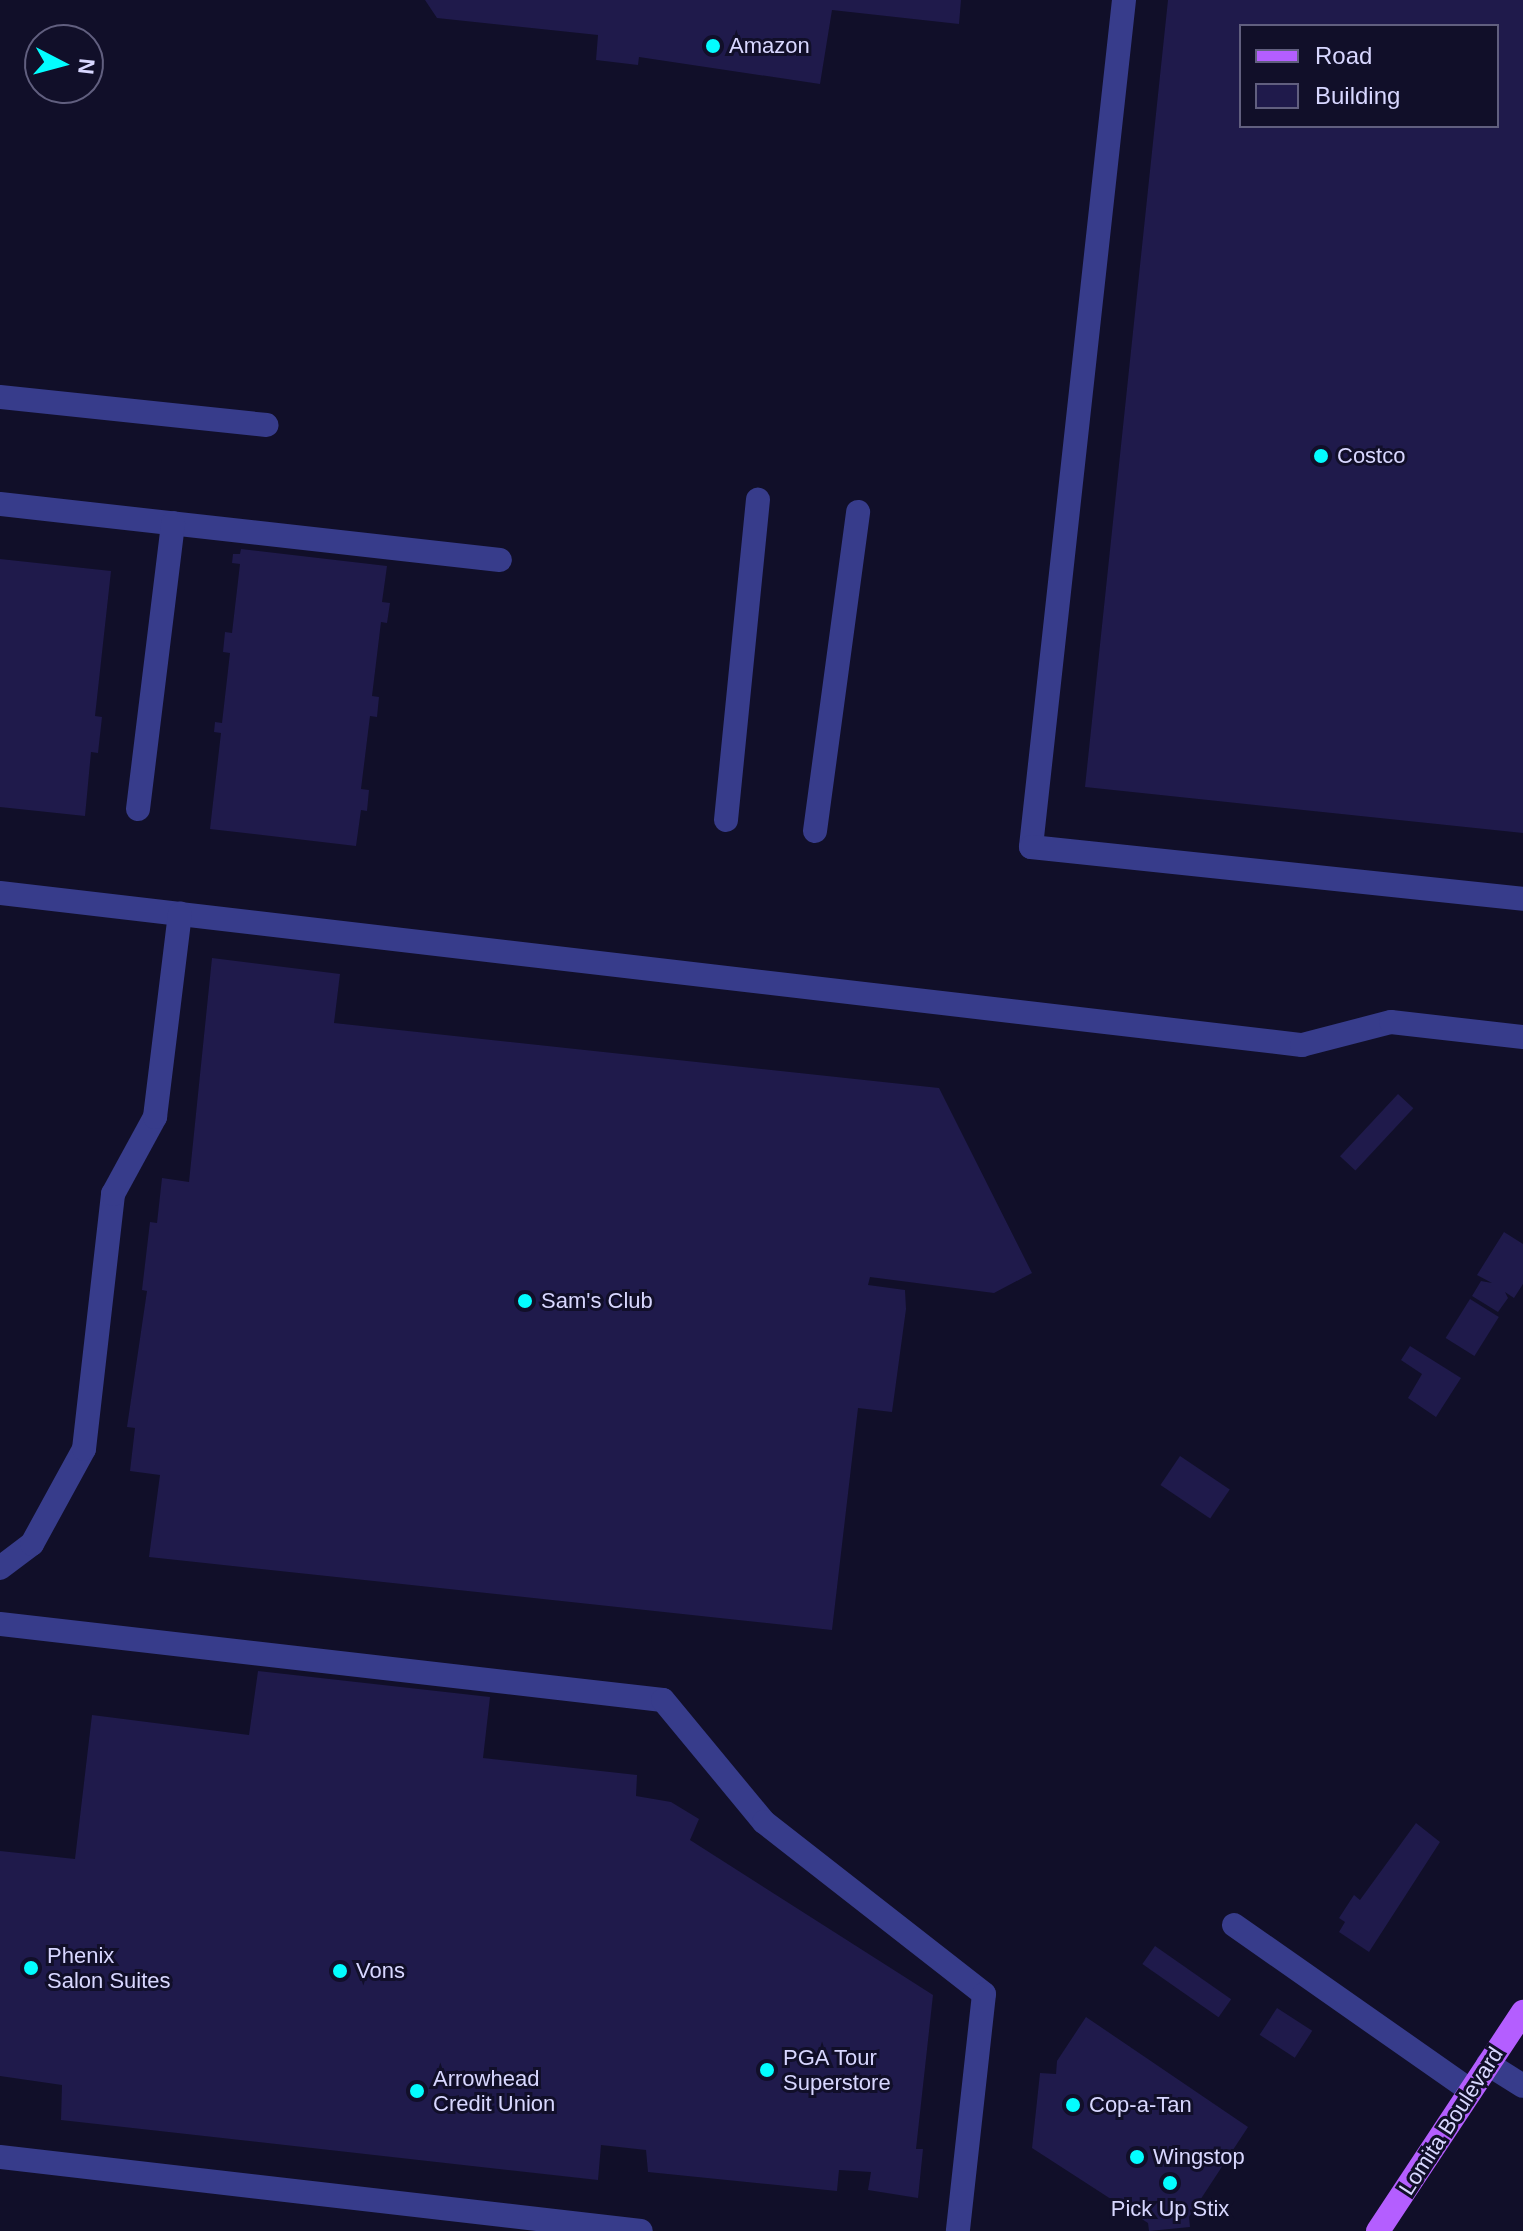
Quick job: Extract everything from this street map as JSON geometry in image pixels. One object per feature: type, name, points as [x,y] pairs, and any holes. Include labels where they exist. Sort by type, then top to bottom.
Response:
[{"type":"main road","name":"Lomita Boulevard","points":[[1378,2231],[1523,2012]]},
{"type":"lane","points":[[1124,0],[1031,847],[1523,899]]},
{"type":"lane","points":[[0,397],[267,425]]},
{"type":"lane","points":[[726,820],[758,500]]},
{"type":"lane","points":[[0,504],[500,560]]},
{"type":"lane","points":[[815,831],[858,512]]},
{"type":"lane","points":[[138,809],[173,523]]},
{"type":"lane","points":[[0,893],[1302,1045],[1391,1022],[1523,1037]]},
{"type":"lane","points":[[0,1568],[32,1544],[84,1449],[113,1194],[155,1117],[180,914]]},
{"type":"lane","points":[[0,1624],[663,1700],[764,1822],[984,1994],[958,2231]]},
{"type":"lane","points":[[1234,1925],[1471,2091]]},
{"type":"lane","points":[[1488,2064],[1523,2086]]},
{"type":"lane","points":[[0,2157],[641,2231]]},
{"type":"building","name":"Amazon","points":[[425,0],[961,0],[959,24],[832,10],[820,84],[639,57],[638,65],[596,60],[598,35],[437,18]]},
{"type":"building","name":"Costco","points":[[1168,0],[1523,0],[1523,833],[1085,787]]},
{"type":"building","points":[[241,549],[387,566],[382,602],[390,603],[387,623],[381,622],[372,696],[379,697],[377,717],[370,716],[361,789],[369,790],[367,811],[361,810],[356,846],[210,829],[221,733],[214,732],[215,722],[222,723],[230,653],[223,652],[225,632],[232,633],[240,564],[232,563],[233,554],[240,554]]},
{"type":"building","points":[[0,559],[111,571],[95,716],[102,717],[98,753],[91,752],[85,816],[0,807]]},
{"type":"building","name":"Sam's Club","points":[[212,958],[340,974],[334,1023],[939,1088],[1032,1273],[994,1293],[870,1277],[868,1285],[905,1290],[906,1309],[892,1412],[858,1408],[832,1630],[149,1557],[160,1475],[130,1471],[135,1428],[127,1427],[147,1291],[142,1290],[150,1222],[157,1223],[162,1178],[189,1182]]},
{"type":"building","points":[[1398,1094],[1413,1108],[1355,1170],[1340,1156]]},
{"type":"building","points":[[1504,1232],[1523,1244],[1523,1284],[1514,1298],[1505,1292],[1508,1298],[1498,1312],[1472,1296],[1481,1281],[1492,1283],[1477,1275]]},
{"type":"building","points":[[1470,1299],[1499,1317],[1474,1356],[1446,1338]]},
{"type":"building","points":[[1410,1346],[1461,1378],[1436,1417],[1408,1398],[1422,1374],[1401,1360]]},
{"type":"building","points":[[1180,1456],[1230,1490],[1210,1519],[1160,1485]]},
{"type":"building","name":"Vons","points":[[258,1671],[490,1697],[483,1758],[637,1775],[636,1796],[671,1802],[699,1819],[690,1840],[933,1995],[916,2149],[923,2149],[918,2198],[868,2190],[871,2172],[839,2170],[837,2191],[648,2172],[646,2150],[601,2145],[598,2180],[61,2120],[62,2085],[0,2076],[0,1851],[75,1859],[92,1715],[249,1735]]},
{"type":"building","points":[[1416,1823],[1440,1842],[1369,1952],[1339,1932],[1345,1922],[1339,1918],[1354,1895],[1360,1900]]},
{"type":"building","points":[[1155,1946],[1231,1999],[1219,2017],[1142,1964]]},
{"type":"building","points":[[1277,2008],[1312,2031],[1295,2058],[1260,2035]]},
{"type":"building","points":[[1086,2017],[1248,2127],[1189,2217],[1190,2227],[1149,2231],[1148,2223],[1032,2148],[1040,2073],[1056,2074],[1057,2061]]},
{"type":"place","name":"Amazon","points":[[713,46]]},
{"type":"place","name":"Costco","points":[[1321,456]]},
{"type":"place","name":"Sam's Club","points":[[525,1301]]},
{"type":"place","name":"Phenix Salon Suites","points":[[31,1968]]},
{"type":"place","name":"Vons","points":[[340,1971]]},
{"type":"place","name":"PGA Tour Superstore","points":[[767,2070]]},
{"type":"place","name":"Arrowhead Credit Union","points":[[417,2091]]},
{"type":"place","name":"Cop-a-Tan","points":[[1073,2105]]},
{"type":"place","name":"Wingstop","points":[[1137,2157]]},
{"type":"place","name":"Pick Up Stix","points":[[1170,2183]]}]
